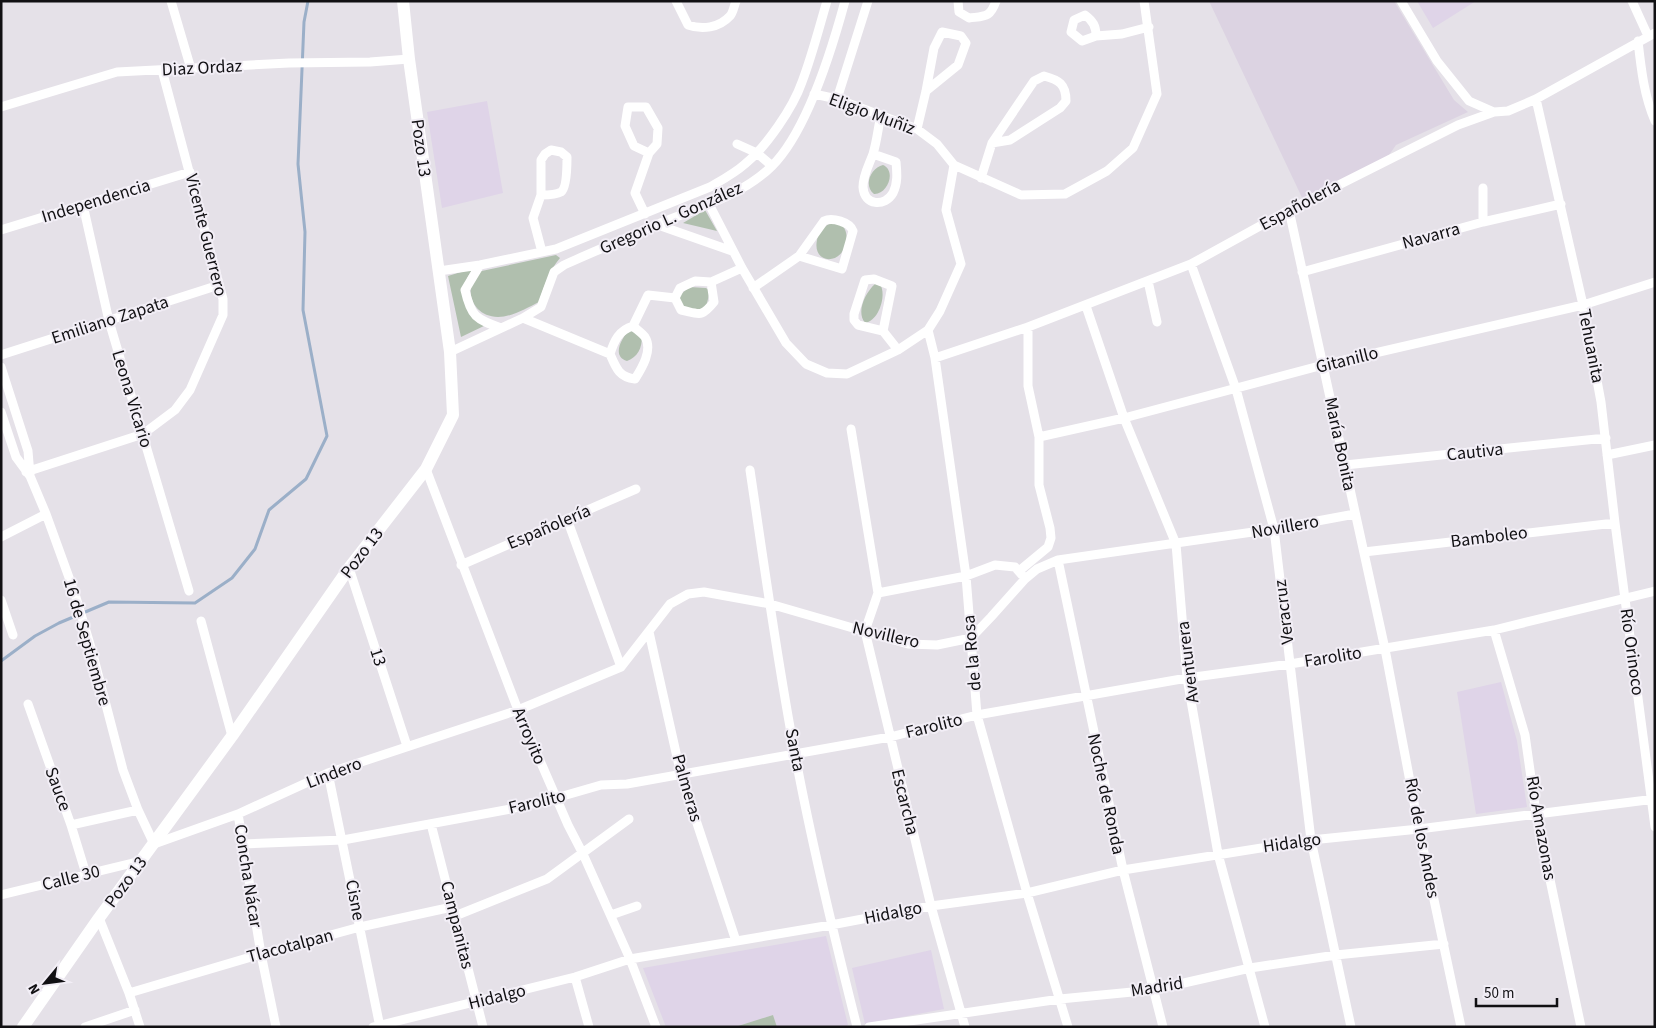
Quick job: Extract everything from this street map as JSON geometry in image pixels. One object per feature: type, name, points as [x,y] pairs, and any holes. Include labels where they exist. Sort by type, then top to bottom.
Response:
[{"type":"main road","name":"Pozo 13","points":[[23,1027],[99,918],[232,736],[349,568],[426,469],[453,415],[450,352],[409,59],[403,1]]},
{"type":"street","points":[[170,1],[191,69]]},
{"type":"street","points":[[676,1],[688,25],[697,28],[716,26],[731,16],[736,1]]},
{"type":"street","name":"Gregorio L. González","points":[[439,271],[556,250],[710,187],[726,178],[757,153],[783,118],[802,84],[827,1]]},
{"type":"street","name":"Gregorio L. González","points":[[450,352],[524,318],[541,307],[554,272],[564,265],[709,204],[749,185],[772,166],[793,139],[814,94],[835,39],[846,1]]},
{"type":"street","points":[[838,99],[868,1]]},
{"type":"street","points":[[958,1],[959,12],[969,18],[986,16],[993,10],[996,1]]},
{"type":"street","name":"Eligio Muñiz","points":[[814,94],[838,99],[917,129],[937,144],[954,165],[1020,195],[1064,194],[1107,171],[1133,148],[1157,94],[1144,1]]},
{"type":"street","points":[[1401,1],[1437,61],[1469,101],[1494,112]]},
{"type":"street","points":[[1632,1],[1651,34]]},
{"type":"street","points":[[1096,36],[1122,34],[1149,28]]},
{"type":"street","points":[[917,129],[934,48],[942,32],[961,36],[966,43],[958,65],[926,91]]},
{"type":"street","name":"Españolería","points":[[935,358],[1086,306],[1191,264],[1288,210],[1458,125],[1536,100],[1651,34]]},
{"type":"street","points":[[1638,41],[1642,76],[1649,109],[1655,121]]},
{"type":"street","name":"Diaz Ordaz","points":[[1,107],[117,72],[409,59]]},
{"type":"street","name":"Vicente Guerrero","points":[[29,473],[143,434],[175,410],[190,390],[223,315],[223,299],[162,70]]},
{"type":"street","points":[[981,178],[992,143],[1034,81],[1044,76],[1056,79],[1066,90],[1066,101],[1060,108],[1010,140],[992,143]]},
{"type":"street","name":"Tehuanita","points":[[1536,100],[1583,305],[1601,402],[1614,523],[1625,597]]},
{"type":"street","points":[[644,214],[635,193],[649,153],[657,144],[658,128],[646,107],[628,107],[625,126],[634,146],[649,153]]},
{"type":"street","points":[[873,154],[896,162],[898,178],[892,194],[883,202],[868,201],[863,189],[865,172],[873,154],[881,115]]},
{"type":"street","points":[[737,144],[757,153],[772,166]]},
{"type":"street","points":[[541,195],[556,194],[564,188],[567,157],[561,152],[551,150],[541,160],[541,195],[533,218],[542,252]]},
{"type":"street","points":[[709,204],[732,251],[786,343],[806,364],[827,374],[847,374],[898,350],[928,330],[940,312],[961,264],[946,210],[954,165]]},
{"type":"street","name":"Independencia","points":[[1,230],[190,172]]},
{"type":"street","points":[[1483,188],[1483,222]]},
{"type":"street","name":"Navarra","points":[[1302,272],[1483,222],[1560,204]]},
{"type":"street","name":"Leona Vicario","points":[[83,205],[109,321],[189,591]]},
{"type":"street","name":"María Bonita","points":[[1288,210],[1385,649]]},
{"type":"street","points":[[753,288],[799,256],[824,221],[828,219],[850,224],[853,231],[842,269],[799,256]]},
{"type":"street","points":[[658,225],[732,251]]},
{"type":"street","points":[[556,250],[564,265]]},
{"type":"street","name":"Veracruz","points":[[1191,264],[1236,389],[1274,529],[1311,840],[1351,1027]]},
{"type":"street","points":[[480,265],[465,290],[469,306],[480,321],[501,328]]},
{"type":"street","points":[[675,298],[680,288],[695,281],[711,282],[742,268]]},
{"type":"street","points":[[882,331],[892,286],[874,279],[865,280],[854,314],[854,320],[858,326],[882,331],[898,350]]},
{"type":"street","points":[[1148,281],[1157,322]]},
{"type":"street","points":[[675,298],[681,310],[699,314],[705,313],[714,302],[711,282]]},
{"type":"street","name":"Gitanillo","points":[[1039,437],[1124,418],[1323,365],[1583,305],[1655,282]]},
{"type":"street","name":"Emiliano Zapata","points":[[1,355],[219,285]]},
{"type":"street","points":[[633,326],[648,295],[675,298]]},
{"type":"street","name":"Aventurera","points":[[1086,306],[1124,418],[1176,544],[1187,678],[1218,854],[1265,1027]]},
{"type":"street","points":[[524,318],[610,354]]},
{"type":"street","points":[[633,326],[645,337],[649,349],[635,379],[626,378],[617,369],[610,354],[614,340],[625,328],[633,326]]},
{"type":"street","points":[[1018,571],[1048,547],[1051,538],[1039,485],[1039,437],[1028,386],[1028,327]]},
{"type":"street","name":"de la Rosa","points":[[928,330],[935,358],[966,576],[978,715],[1027,893],[1068,1027]]},
{"type":"street","name":"16 de Septiembre","points":[[1,367],[28,452],[29,473]]},
{"type":"street","name":"16 de Septiembre","points":[[1,412],[16,457],[29,473],[46,514],[75,594],[123,770],[138,810],[154,844]]},
{"type":"street","points":[[851,429],[878,593],[865,631]]},
{"type":"street","name":"Cautiva","points":[[1345,465],[1606,438]]},
{"type":"street","points":[[1608,455],[1655,445]]},
{"type":"street","name":"Arroyito","points":[[426,469],[461,565],[518,710],[630,959],[656,1027]]},
{"type":"street","name":"Santa","points":[[750,470],[794,754],[831,925],[857,1027]]},
{"type":"street","name":"Españolería","points":[[461,565],[636,489]]},
{"type":"street","points":[[1,537],[46,514]]},
{"type":"street","name":"Novillero","points":[[518,710],[622,667],[670,604],[688,594],[704,592],[770,604],[908,644],[938,645],[971,638],[1025,579],[1037,569],[1058,560],[1274,529],[1356,514]]},
{"type":"street","points":[[567,519],[622,667]]},
{"type":"street","name":"Bamboleo","points":[[1364,552],[1614,523]]},
{"type":"street","name":"Noche de Ronda","points":[[1058,560],[1123,870],[1162,1027]]},
{"type":"street","points":[[878,593],[966,576],[995,565],[1015,567],[1025,579]]},
{"type":"street","name":"13","points":[[349,568],[407,746]]},
{"type":"street","name":"Farolito","points":[[242,844],[343,840],[511,809],[601,785],[628,784],[890,737],[978,715],[1187,678],[1290,664],[1494,630],[1655,591]]},
{"type":"street","name":"Río Orinoco","points":[[1625,597],[1653,799],[1655,827]]},
{"type":"street","points":[[1,600],[13,635]]},
{"type":"street","points":[[201,621],[232,736]]},
{"type":"street","name":"Río Amazonas","points":[[1494,630],[1525,735],[1536,813],[1581,1027]]},
{"type":"street","name":"Escarcha","points":[[865,631],[930,906],[965,1027]]},
{"type":"street","name":"Palmeras","points":[[649,632],[681,775],[736,941]]},
{"type":"street","name":"Río de los Andes","points":[[1385,649],[1419,829],[1461,1027]]},
{"type":"street","name":"Sauce","points":[[28,704],[71,825],[86,874]]},
{"type":"street","name":"Lindero","points":[[154,844],[238,814],[328,774],[518,710]]},
{"type":"street","name":"Cisne","points":[[328,774],[360,927],[377,1026]]},
{"type":"street","name":"Hidalgo","points":[[377,1026],[575,977],[630,959],[930,906],[1027,893],[1123,870],[1311,840],[1419,829],[1653,799]]},
{"type":"street","points":[[71,825],[138,810]]},
{"type":"street","name":"Concha Nácar","points":[[238,814],[261,954],[276,1027]]},
{"type":"street","name":"Tlacotalpan","points":[[129,993],[360,927],[453,912],[548,880],[629,818]]},
{"type":"street","name":"Campanitas","points":[[431,824],[483,1027]]},
{"type":"street","name":"Calle 30","points":[[1,895],[141,860]]},
{"type":"street","points":[[611,916],[637,906]]},
{"type":"street","points":[[99,918],[129,993],[140,1027]]},
{"type":"street","name":"Madrid","points":[[869,1027],[1060,999],[1153,990],[1250,968],[1336,954],[1444,944]]},
{"type":"street","points":[[575,977],[588,1027]]},
{"type":"street","points":[[85,1027],[135,1010]]},
{"type":"shaded area","points":[[1209,1],[1394,1],[1454,100],[1468,112],[1396,145],[1389,155],[1306,206]]},
{"type":"shaded area","points":[[1417,1],[1476,1],[1433,28]]},
{"type":"shaded area","points":[[487,101],[503,193],[442,208],[427,112]]},
{"type":"shaded area","points":[[1501,682],[1517,741],[1527,807],[1476,814],[1457,692]]},
{"type":"shaded area","points":[[826,936],[848,1025],[845,1027],[777,1027],[773,1015],[735,1027],[666,1027],[643,968]]},
{"type":"shaded area","points":[[931,950],[944,1009],[865,1024],[852,968]]},
{"type":"green space","points":[[883,165],[889,172],[889,182],[883,191],[874,194],[869,186],[870,177],[875,170]]},
{"type":"green space","points":[[705,210],[717,231],[683,223]]},
{"type":"green space","points":[[832,223],[842,225],[846,231],[846,243],[839,256],[828,259],[823,258],[819,254],[817,240],[822,229]]},
{"type":"green space","points":[[556,255],[560,258],[550,273],[539,302],[514,314],[498,317],[489,316],[482,312],[473,302],[471,287],[477,272]]},
{"type":"green space","points":[[474,268],[468,276],[465,291],[470,305],[486,325],[461,337],[448,276]]},
{"type":"green space","points":[[875,284],[880,284],[883,294],[882,301],[878,313],[874,318],[865,323],[861,314],[863,303],[868,292]]},
{"type":"green space","points":[[689,287],[706,288],[710,291],[706,307],[696,312],[681,307],[678,297]]},
{"type":"green space","points":[[629,330],[642,336],[642,340],[637,354],[627,361],[622,359],[619,347]]},
{"type":"green space","points":[[773,1015],[777,1027],[735,1027]]},
{"type":"waterway","points":[[1,661],[35,636],[59,623],[109,602],[195,603],[232,578],[255,549],[269,510],[306,479],[327,436],[303,310],[305,232],[298,164],[304,22],[308,1]]}]
